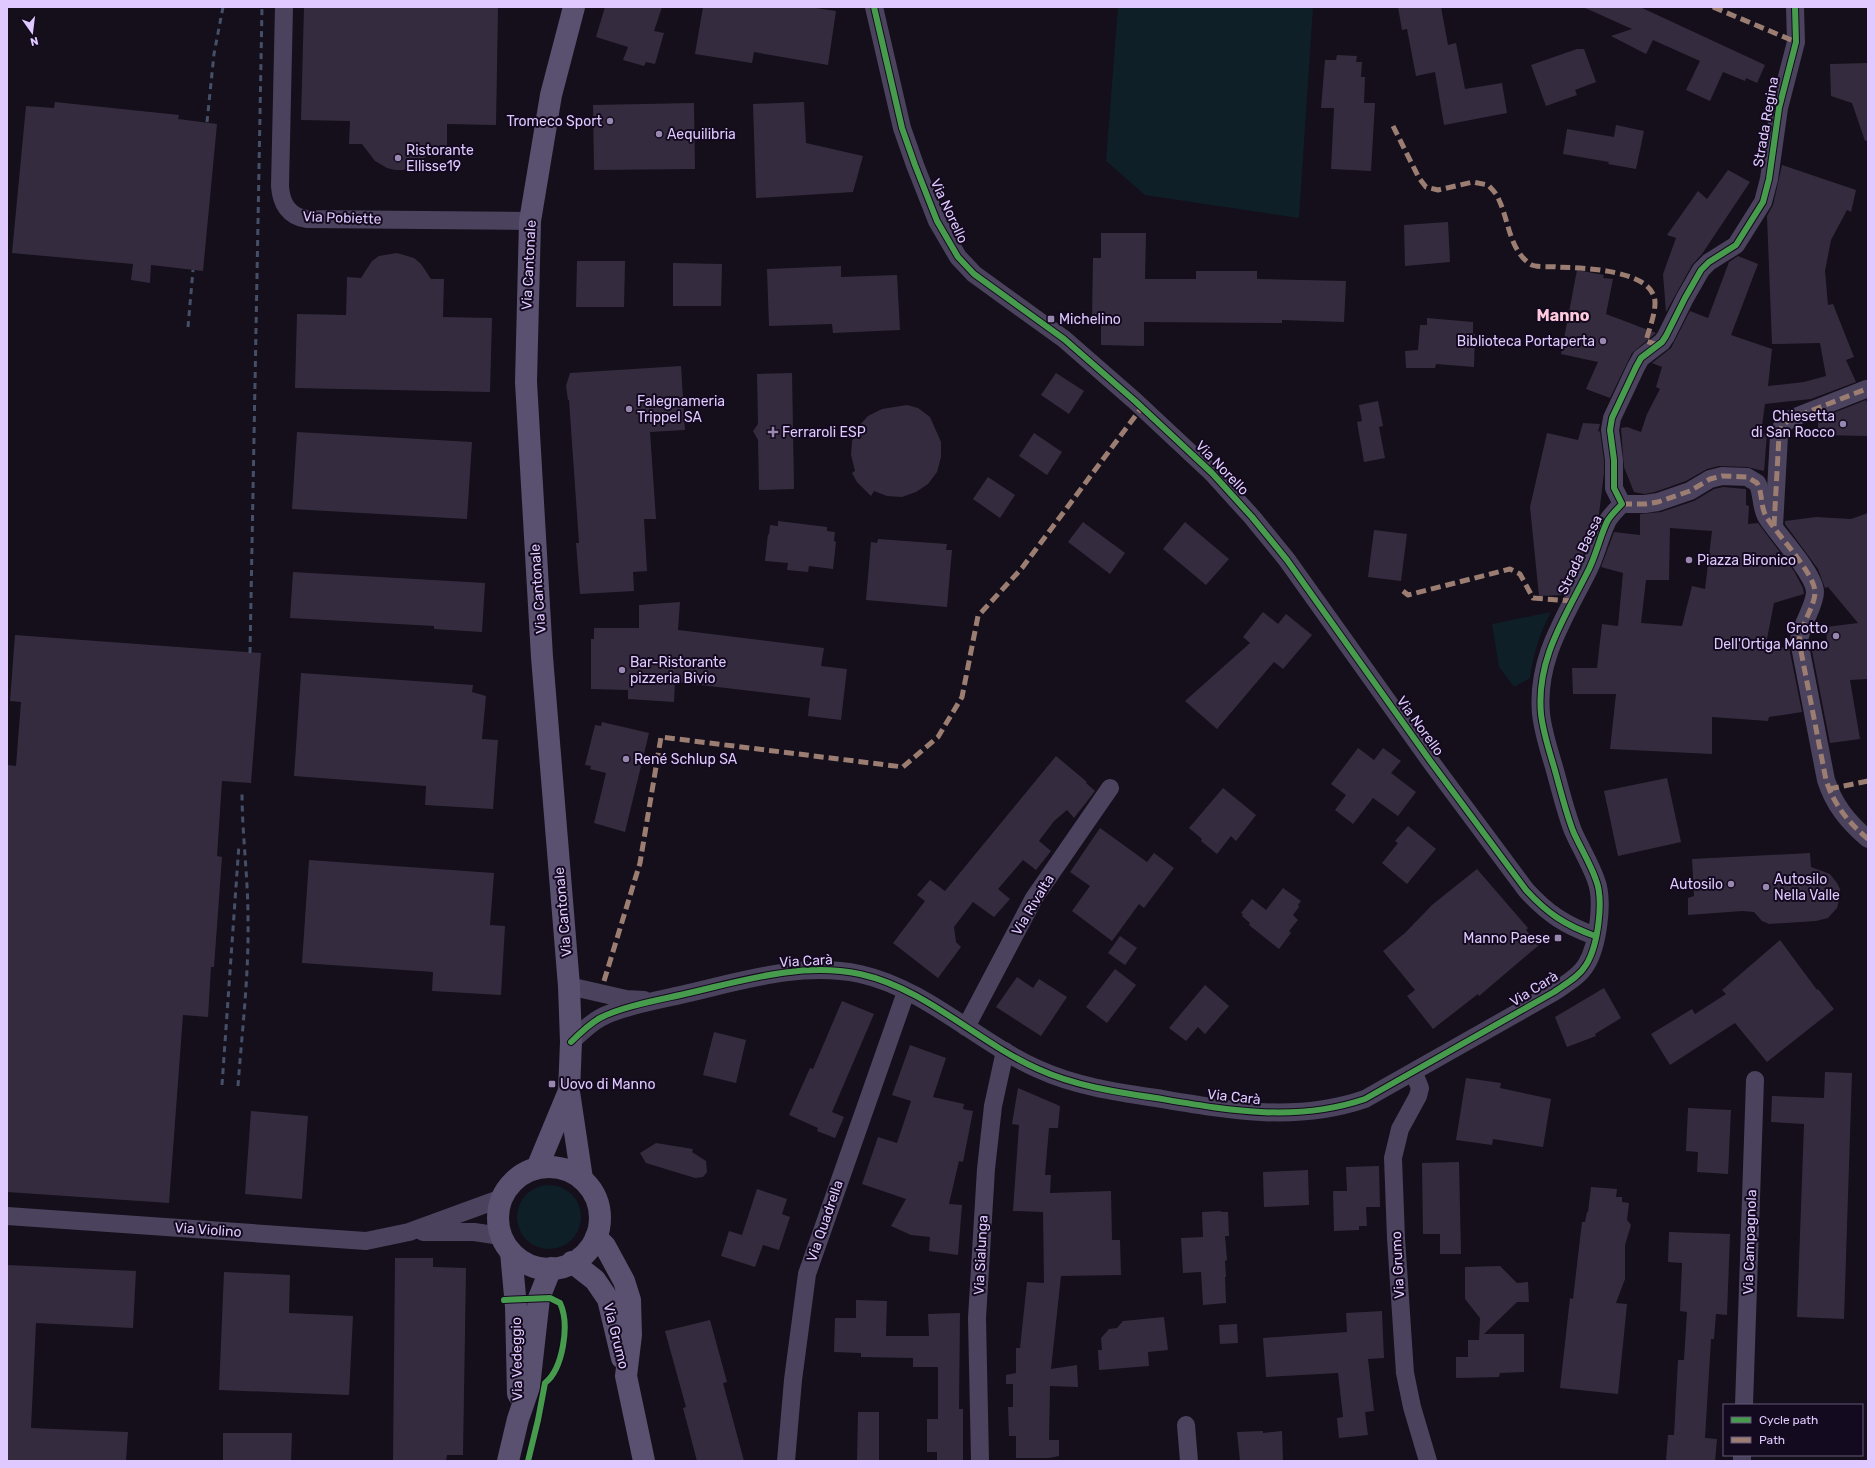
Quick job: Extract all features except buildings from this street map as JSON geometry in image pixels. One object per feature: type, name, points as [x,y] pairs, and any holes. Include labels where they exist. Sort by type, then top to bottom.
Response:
[{"type":"main road","name":"Via Cantonale","points":[[537,1168],[569,1090],[571,1042],[569,986],[542,657],[528,439],[527,321],[530,221],[551,95],[574,7]]},
{"type":"main road","points":[[569,1090],[582,1179]]},
{"type":"main road","points":[[547,1167],[565,1170],[582,1179],[592,1191],[598,1206],[599,1221],[596,1237],[586,1251],[566,1265],[551,1268],[529,1264],[506,1244],[498,1217],[502,1198],[516,1179],[537,1168],[547,1167]]},
{"type":"main road","points":[[596,1237],[605,1246],[628,1291],[631,1306],[631,1329],[626,1376],[644,1461]]},
{"type":"main road","name":"Via Vedeggio","points":[[506,1244],[516,1308],[518,1419]]},
{"type":"main road","name":"Via Grumo","points":[[572,1262],[595,1280],[608,1299],[626,1376]]},
{"type":"main road","name":"Via Vedeggio","points":[[508,1461],[518,1419],[529,1387],[539,1298],[551,1268]]},
{"type":"street","name":"Via Pobiette","points":[[284,7],[280,186],[283,201],[288,210],[297,216],[307,218],[530,221]]},
{"type":"street","name":"Via Norello","points":[[874,7],[894,95],[915,164],[937,221],[958,257],[978,278],[1064,339],[1158,422],[1212,473],[1252,517],[1287,560],[1431,762],[1526,890],[1537,902],[1563,923],[1595,936]]},
{"type":"street","name":"Strada Regina","points":[[1622,504],[1614,488],[1614,460],[1610,430],[1612,418],[1636,367],[1642,358],[1662,342],[1701,270],[1709,262],[1732,249],[1762,202],[1766,191],[1779,108],[1796,42],[1795,7]]},
{"type":"street","points":[[1774,526],[1778,436],[1782,426],[1790,419],[1866,389]]},
{"type":"street","points":[[1622,504],[1645,504],[1669,499],[1690,491],[1716,477],[1747,477],[1755,480],[1759,485],[1764,512],[1788,544],[1815,588],[1815,597],[1800,633],[1799,641],[1816,721],[1826,780],[1831,796],[1838,809],[1851,824],[1868,839]]},
{"type":"street","name":"Strada Bassa","points":[[1553,763],[1541,713],[1541,687],[1546,661],[1555,633],[1587,573],[1609,520],[1622,504]]},
{"type":"street","name":"Via Carà","points":[[659,1000],[784,972],[820,970],[862,974],[906,992],[1038,1069],[1096,1088],[1237,1112],[1296,1113],[1348,1105],[1365,1099],[1414,1073],[1554,992],[1577,976],[1586,965],[1592,951],[1595,936],[1600,899],[1599,888],[1596,878],[1574,833],[1566,811],[1553,763]]},
{"type":"street","name":"Via Rivalta","points":[[966,1027],[1034,898],[1110,788]]},
{"type":"street","points":[[569,986],[626,999],[659,1000]]},
{"type":"street","name":"Via Quadrella","points":[[786,1461],[793,1380],[807,1274],[906,992]]},
{"type":"street","points":[[571,1042],[588,1026],[605,1016],[659,1000]]},
{"type":"street","name":"Via Sialunga","points":[[980,1461],[977,1318],[986,1170],[993,1106],[1005,1051]]},
{"type":"street","name":"Via Grumo","points":[[1414,1073],[1420,1088],[1418,1096],[1400,1129],[1393,1158],[1404,1373],[1412,1407],[1428,1461]]},
{"type":"street","name":"Via Campagnola","points":[[1744,1404],[1755,1080]]},
{"type":"street","points":[[409,1232],[502,1198]]},
{"type":"street","name":"Via Violino","points":[[7,1216],[349,1241],[382,1238],[409,1232]]},
{"type":"street","points":[[409,1232],[464,1232],[506,1244]]},
{"type":"street","points":[[1186,1425],[1189,1461]]},
{"type":"shaded area","points":[[1118,7],[1313,7],[1299,218],[1145,195],[1106,161]]},
{"type":"shaded area","points":[[1551,612],[1538,644],[1530,678],[1514,687],[1499,667],[1492,624]]},
{"type":"shaded area","points":[[549,1185],[567,1191],[575,1199],[581,1217],[575,1235],[567,1243],[549,1249],[531,1243],[523,1235],[517,1217],[523,1199],[531,1191]]},
{"type":"railway","points":[[207,122],[214,54],[223,7]]},
{"type":"railway","points":[[250,653],[262,7]]},
{"type":"railway","points":[[188,327],[193,270]]},
{"type":"railway","points":[[238,1086],[248,940],[248,903],[242,792]]},
{"type":"railway","points":[[222,1085],[239,844]]},
{"type":"marked path","points":[[1713,7],[1796,42],[1796,45]]},
{"type":"marked path","points":[[1393,126],[1419,178],[1426,187],[1438,190],[1473,182],[1488,185],[1490,187],[1498,198],[1510,234],[1518,251],[1530,264],[1539,266],[1599,270],[1630,277],[1643,283],[1652,292],[1655,303],[1653,317],[1646,341],[1658,345]]},
{"type":"marked path","points":[[1774,526],[1779,436],[1782,426],[1790,419],[1866,389]]},
{"type":"marked path","points":[[604,981],[640,863],[661,737],[903,767],[938,737],[962,697],[978,616],[1022,568],[1142,407]]},
{"type":"marked path","points":[[1622,504],[1645,504],[1658,502],[1690,491],[1710,479],[1722,476],[1747,477],[1757,483],[1763,509],[1767,518],[1795,554],[1809,575],[1813,584],[1815,592],[1814,597],[1802,628],[1799,641],[1826,780],[1829,789],[1842,812],[1868,839]]},
{"type":"marked path","points":[[1403,591],[1408,595],[1510,569],[1520,574],[1533,598],[1571,601]]},
{"type":"marked path","points":[[1829,789],[1868,781]]},
{"type":"cycle path","points":[[874,7],[902,128],[937,221],[958,257],[974,274],[1064,339],[1135,401],[1212,473],[1252,517],[1287,560],[1431,762],[1526,890],[1542,906],[1558,918],[1575,928],[1595,936]]},
{"type":"cycle path","points":[[571,1042],[596,1020],[631,1006],[774,974],[795,971],[838,971],[860,974],[884,981],[908,991],[1016,1058],[1038,1069],[1066,1080],[1111,1091],[1209,1107],[1261,1112],[1313,1111],[1365,1099],[1554,992],[1576,977],[1586,965],[1594,947],[1597,935],[1600,899],[1594,874],[1570,823],[1545,734],[1541,714],[1541,694],[1547,658],[1561,624],[1590,567],[1605,526],[1611,516],[1622,504],[1614,488],[1614,460],[1610,430],[1612,418],[1636,367],[1641,358],[1662,342],[1701,270],[1709,262],[1736,245],[1763,202],[1769,179],[1779,108],[1796,42],[1795,7]]},
{"type":"cycle path","points":[[504,1300],[550,1298],[560,1303],[563,1312],[563,1346],[556,1368],[545,1383],[528,1461]]},
{"type":"place","name":"Tromeco Sport","points":[[610,121]]},
{"type":"place","name":"Aequilibria","points":[[659,134]]},
{"type":"place","name":"Ristorante Ellisse19","points":[[398,158]]},
{"type":"place","name":"Michelino","points":[[1051,319]]},
{"type":"place","name":"Biblioteca Portaperta","points":[[1603,341]]},
{"type":"place","name":"Falegnameria Trippel SA","points":[[629,409]]},
{"type":"place","name":"Chiesetta di San Rocco","points":[[1843,424]]},
{"type":"place","name":"Ferraroli ESP","points":[[773,432]]},
{"type":"place","name":"Piazza Bironico","points":[[1689,560]]},
{"type":"place","name":"Grotto Dell'Ortiga Manno","points":[[1836,636]]},
{"type":"place","name":"Bar-Ristorante pizzeria Bivio","points":[[622,670]]},
{"type":"place","name":"René Schlup SA","points":[[626,759]]},
{"type":"place","name":"Autosilo","points":[[1731,884]]},
{"type":"place","name":"Autosilo Nella Valle","points":[[1766,887]]},
{"type":"place","name":"Manno Paese","points":[[1558,938]]},
{"type":"place","name":"Uovo di Manno","points":[[552,1084]]},
{"type":"district","name":"Manno","points":[[1563,315]]}]
